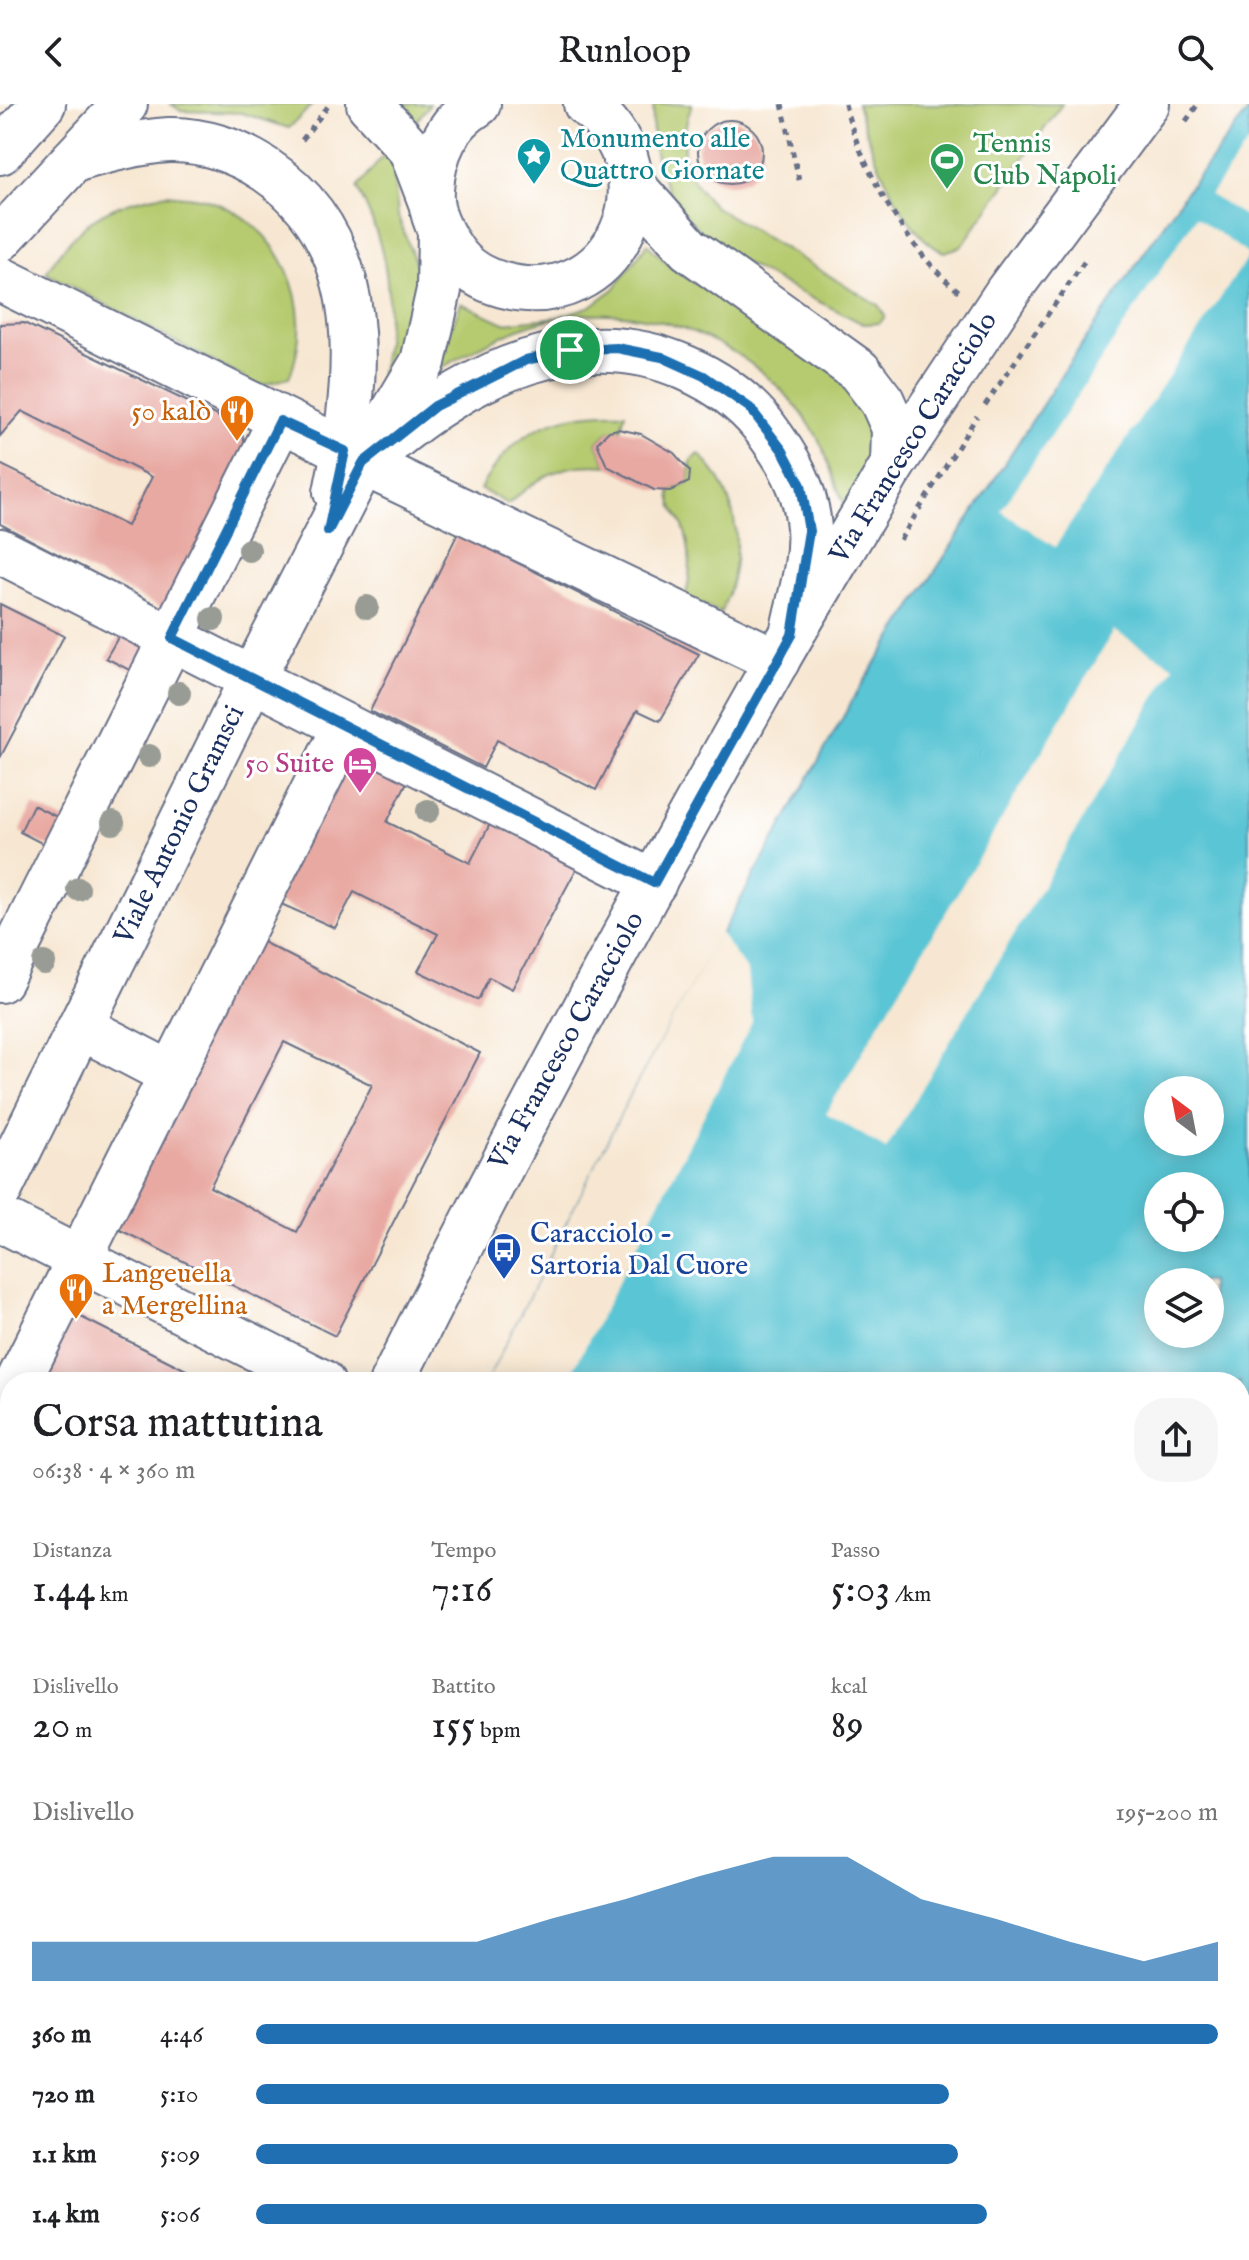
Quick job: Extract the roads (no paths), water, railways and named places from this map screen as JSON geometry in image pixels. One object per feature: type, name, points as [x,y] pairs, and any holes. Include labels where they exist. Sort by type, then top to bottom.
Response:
[{"type":"street","points":[[2,146],[43,104]]},
{"type":"street","points":[[0,239],[125,104]]},
{"type":"street","points":[[369,104],[411,150],[435,216],[459,261],[488,281],[521,290],[556,287],[587,273],[612,249],[628,218],[629,104]]},
{"type":"street","name":"Viale Antonio Gramsci","points":[[0,1189],[328,531],[354,457],[423,362],[439,290],[432,165],[445,135],[467,111],[478,104]]},
{"type":"street","points":[[586,104],[611,126],[630,170],[689,249],[859,371],[882,401],[894,428],[893,464]]},
{"type":"street","name":"Via Francesco Caracciolo","points":[[397,1372],[497,1170],[784,648],[893,464],[1008,291],[1164,116]]},
{"type":"street","points":[[73,160],[126,145],[170,140],[213,145],[256,163],[298,192],[324,227],[342,271],[351,319],[354,457]]},
{"type":"street","points":[[0,279],[354,457],[784,648],[809,531],[801,485],[783,451],[750,408],[704,376],[662,357],[617,348],[570,350],[526,360],[435,406],[354,457]]},
{"type":"street","points":[[0,980],[280,421]]},
{"type":"street","points":[[0,551],[654,883]]},
{"type":"street","points":[[23,1372],[345,727]]},
{"type":"street","points":[[81,1027],[171,1074]]},
{"type":"street","points":[[0,1219],[302,1372]]},
{"type":"water","points":[[1249,110],[1249,1372],[492,1372],[634,1089],[856,694],[1070,362],[1185,193]]},
{"type":"place","name":"Monumento alle Quattro Giornate","points":[[534,186]]},
{"type":"place","name":"Tennis Club Napoli","points":[[947,191]]},
{"type":"place","name":"50 kalò","points":[[237,443]]},
{"type":"place","name":"50 Suite","points":[[360,795]]},
{"type":"place","name":"Caracciolo - Sartoria Dal Cuore","points":[[504,1281]]},
{"type":"place","name":"Langeuella a Mergellina","points":[[76,1321]]}]
